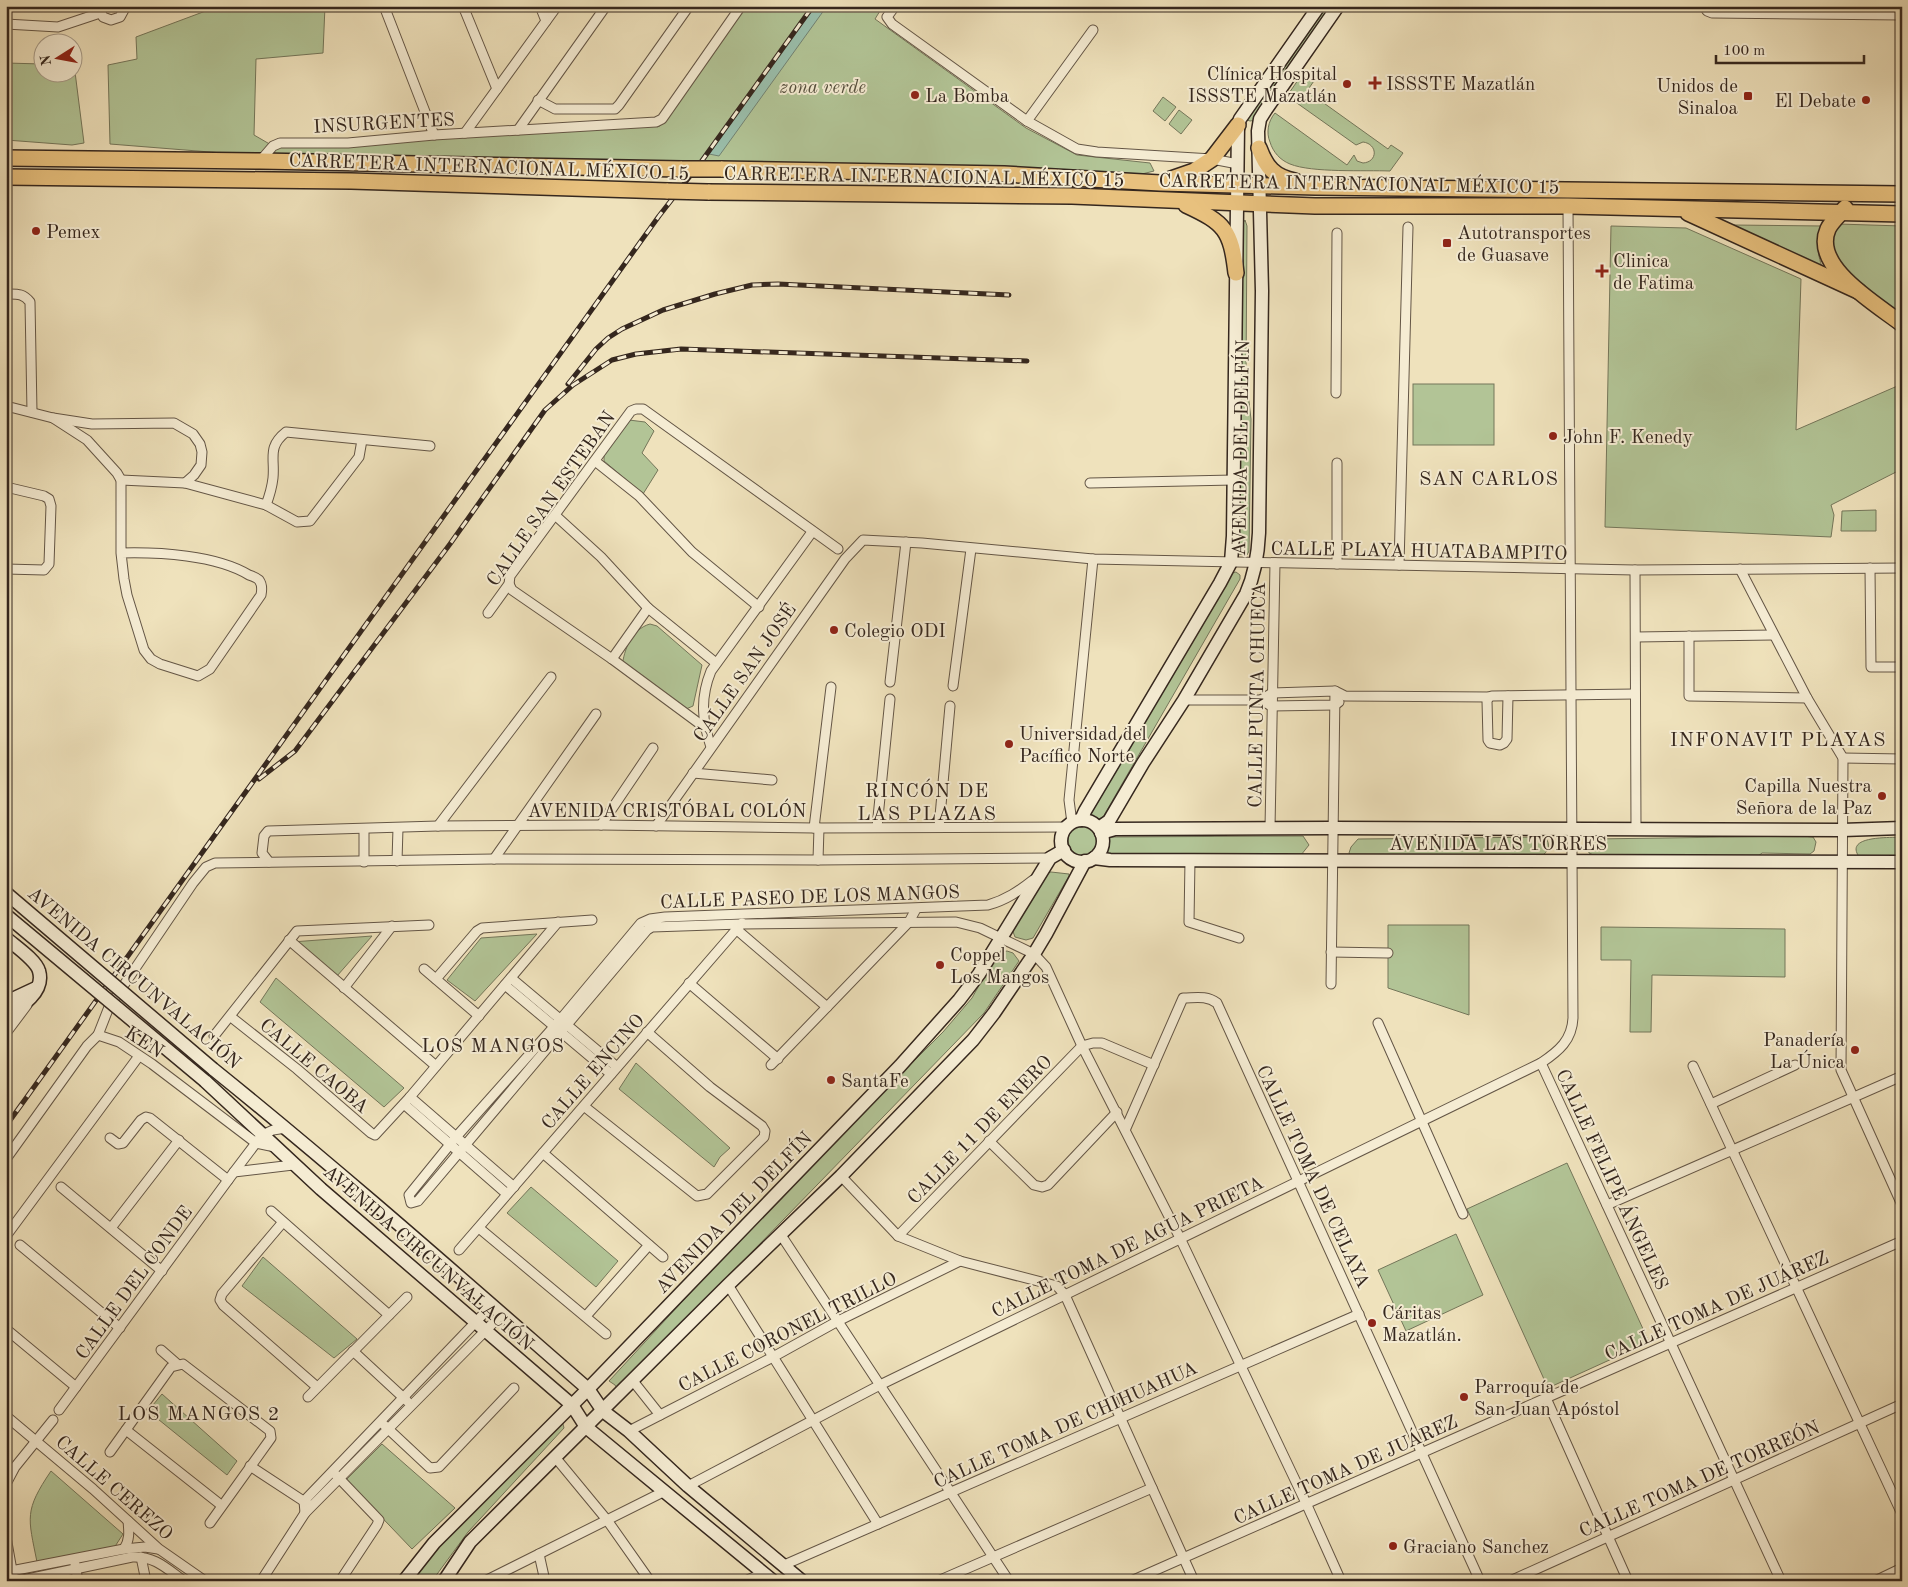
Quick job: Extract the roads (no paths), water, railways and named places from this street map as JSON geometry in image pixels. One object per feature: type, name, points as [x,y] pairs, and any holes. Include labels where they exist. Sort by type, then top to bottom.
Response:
[{"type":"main road","points":[[1160,183],[1194,171],[1212,159],[1238,126]]},
{"type":"main road","points":[[1259,148],[1264,163],[1277,176],[1315,187]]},
{"type":"main road","name":"CARRETERA INTERNACIONAL MÉXICO 15","points":[[6,158],[1004,174],[1160,183],[1315,187],[1902,194]]},
{"type":"main road","name":"CARRETERA INTERNACIONAL MÉXICO 15","points":[[6,177],[351,181],[708,192],[1072,196],[1180,202],[1315,206],[1568,206],[1902,214]]},
{"type":"main road","points":[[1864,193],[1841,213],[1828,228],[1826,248],[1830,262],[1858,291],[1902,324]]},
{"type":"main road","points":[[1180,202],[1212,217],[1223,227],[1230,240],[1236,273]]},
{"type":"main road","points":[[1682,210],[1858,291]]},
{"type":"street","points":[[6,24],[58,27],[99,10],[107,19],[116,19],[123,14],[126,6]]},
{"type":"street","points":[[384,6],[434,135]]},
{"type":"street","points":[[463,6],[497,89]]},
{"type":"street","points":[[540,6],[546,21]]},
{"type":"street","points":[[465,133],[557,6]]},
{"type":"street","points":[[518,130],[606,6]]},
{"type":"street","points":[[538,100],[555,109],[615,109],[689,6]]},
{"type":"street","name":"INSURGENTES","points":[[260,161],[273,146],[280,143],[348,143],[434,135],[656,122],[662,119],[741,6]]},
{"type":"street","points":[[895,6],[887,17],[892,24],[1027,121],[1078,149],[1212,159],[1238,164]]},
{"type":"street","points":[[1238,203],[1238,126],[1245,111],[1319,6]]},
{"type":"street","points":[[1260,203],[1258,131],[1260,119],[1338,6]]},
{"type":"street","points":[[1705,8],[1712,13],[1778,10],[1851,11],[1902,16]]},
{"type":"street","points":[[1027,121],[1093,30]]},
{"type":"street","name":"AVENIDA DEL DELFÍN","points":[[1074,823],[1085,811],[1231,562],[1238,203]]},
{"type":"street","name":"AVENIDA DEL DELFÍN","points":[[1100,830],[1109,822],[1143,763],[1184,700],[1246,594],[1257,563],[1262,300],[1260,203]]},
{"type":"street","points":[[1568,206],[1572,862]]},
{"type":"street","points":[[1399,565],[1408,227]]},
{"type":"street","points":[[1336,393],[1337,233]]},
{"type":"street","points":[[6,294],[26,296],[30,302],[32,412]]},
{"type":"street","points":[[6,406],[52,418],[92,424],[174,423],[193,434],[200,444],[202,452],[200,465],[194,475],[185,483]]},
{"type":"street","name":"CALLE SAN ESTEBAN","points":[[488,613],[509,584],[510,576],[556,516],[631,411],[636,409],[643,409],[838,549]]},
{"type":"street","points":[[52,418],[87,440],[98,450],[121,480],[121,554],[127,595],[144,650],[151,659],[160,664],[198,676],[206,673],[261,595],[262,587],[259,580],[241,570],[212,560],[143,553],[121,554]]},
{"type":"street","points":[[87,440],[86,430],[92,424]]},
{"type":"street","points":[[266,505],[273,479],[273,447],[277,439],[286,432],[430,446]]},
{"type":"street","points":[[121,480],[185,483],[266,505],[298,522],[304,522],[310,521],[359,457],[362,440]]},
{"type":"street","points":[[595,461],[639,496],[692,552],[758,607]]},
{"type":"street","points":[[1337,463],[1337,564]]},
{"type":"street","points":[[1090,483],[1234,480]]},
{"type":"street","points":[[6,488],[44,496],[49,499],[51,506],[49,564],[44,570],[6,569]]},
{"type":"street","points":[[556,516],[601,557],[648,608],[716,663]]},
{"type":"street","points":[[711,747],[704,727],[704,702],[711,671],[812,532]]},
{"type":"street","name":"CALLE PLAYA HUATABAMPITO","points":[[863,540],[906,542],[1093,559],[1636,570],[1902,568]]},
{"type":"street","name":"CALLE SAN JOSÉ","points":[[656,826],[845,558],[863,540]]},
{"type":"street","points":[[890,682],[906,542]]},
{"type":"street","points":[[953,686],[971,549]]},
{"type":"street","points":[[1089,860],[1071,858],[1064,850],[1062,840],[1074,823],[1069,800],[1093,559]]},
{"type":"street","name":"CALLE PUNTA CHUECA","points":[[1270,828],[1275,563]]},
{"type":"street","points":[[1870,568],[1871,667],[1902,667]]},
{"type":"street","points":[[1740,569],[1807,698],[1843,758],[1840,1053],[1842,1070],[1902,1205]]},
{"type":"street","points":[[1636,570],[1636,828]]},
{"type":"street","points":[[509,584],[512,590],[704,727]]},
{"type":"street","points":[[612,660],[648,608]]},
{"type":"street","points":[[1636,637],[1773,635]]},
{"type":"street","points":[[1689,636],[1689,696],[1807,698]]},
{"type":"street","points":[[438,826],[550,677]]},
{"type":"street","points":[[818,860],[816,812],[832,687]]},
{"type":"street","points":[[1260,700],[1272,693],[1335,691],[1345,696],[1489,697],[1636,694]]},
{"type":"street","points":[[1331,984],[1335,691]]},
{"type":"street","points":[[1184,700],[1260,700],[1271,706],[1335,705],[1345,696]]},
{"type":"street","points":[[1489,697],[1488,740],[1490,743],[1500,745],[1506,739],[1508,696]]},
{"type":"street","points":[[877,827],[890,699]]},
{"type":"street","points":[[939,827],[950,706]]},
{"type":"street","points":[[494,859],[596,714]]},
{"type":"street","points":[[601,825],[653,748]]},
{"type":"street","points":[[1843,758],[1902,760]]},
{"type":"street","points":[[693,773],[772,780]]},
{"type":"street","points":[[444,1581],[470,1542],[728,1285],[841,1176],[973,1040],[994,1013],[1034,954],[1089,860],[1101,850],[1103,845],[1100,830],[1092,822],[1074,823]]},
{"type":"street","name":"AVENIDA CRISTÓBAL COLÓN","points":[[269,862],[262,853],[264,836],[268,831],[517,825],[816,828],[1074,823]]},
{"type":"street","points":[[397,861],[398,828]]},
{"type":"street","name":"AVENIDA LAS TORRES","points":[[1100,830],[1270,828],[1842,830],[1902,828]]},
{"type":"street","points":[[364,830],[364,862]]},
{"type":"street","name":"AVENIDA DEL DELFÍN","points":[[404,1581],[434,1543],[588,1389],[900,1066],[959,1000],[979,974],[1050,858],[1064,850]]},
{"type":"street","points":[[98,1035],[109,1007],[194,883],[206,868],[215,863],[494,859],[818,860],[1050,858]]},
{"type":"street","name":"AVENIDA LAS TORRES","points":[[1089,860],[1902,862]]},
{"type":"street","points":[[1190,860],[1189,922],[1239,938]]},
{"type":"street","name":"CALLE TOMA DE AGUA PRIETA","points":[[688,1486],[880,1385],[1552,1056],[1568,1039],[1572,1030],[1572,862]]},
{"type":"street","name":"CALLE PASEO DE LOS MANGOS","points":[[1034,954],[980,928],[956,922],[652,927],[646,930],[561,1026],[453,1141],[409,1195],[411,1203],[418,1201],[462,1149],[561,1026],[641,923],[650,919],[665,917],[988,905],[1003,901],[1040,875]]},
{"type":"street","name":"AVENIDA CIRCUNVALACIÓN","points":[[6,893],[286,1128],[492,1305],[588,1389],[603,1411],[629,1431],[688,1486],[802,1581]]},
{"type":"street","points":[[690,983],[774,1062],[909,922],[916,909]]},
{"type":"street","name":"CALLE ENCINO","points":[[460,1250],[749,913]]},
{"type":"street","name":"AVENIDA CIRCUNVALACIÓN","points":[[6,914],[204,1081],[259,1139],[275,1148],[294,1164],[572,1405],[586,1427],[768,1577]]},
{"type":"street","points":[[436,979],[477,931],[482,928],[592,920]]},
{"type":"street","points":[[511,1191],[407,1101],[558,922]]},
{"type":"street","name":"CALLE CAOBA","points":[[214,1036],[231,1017],[297,931],[428,925]]},
{"type":"street","points":[[344,988],[392,926]]},
{"type":"street","points":[[738,927],[827,1007]]},
{"type":"street","points":[[6,938],[34,962],[39,970],[38,986],[6,1033]]},
{"type":"street","points":[[289,940],[436,1066]]},
{"type":"street","points":[[1331,952],[1388,953]]},
{"type":"street","points":[[1034,954],[1046,966],[1082,1046],[1118,1112],[1180,1238],[1341,1581]]},
{"type":"street","points":[[424,969],[479,1016]]},
{"type":"street","points":[[508,982],[614,1071]]},
{"type":"street","points":[[6,1002],[38,986]]},
{"type":"street","name":"CALLE TOMA DE CELAYA","points":[[1154,1064],[1183,998],[1205,997],[1217,1003],[1480,1581]]},
{"type":"street","points":[[6,1014],[30,1000]]},
{"type":"street","name":"CALLE CAOBA","points":[[231,1017],[297,1069],[370,1133],[375,1135],[379,1133],[407,1101]]},
{"type":"street","points":[[1378,1023],[1463,1214]]},
{"type":"street","points":[[585,1106],[697,1196],[707,1194],[764,1137],[765,1131],[762,1126],[710,1086],[647,1032]]},
{"type":"street","name":"KEN","points":[[6,1159],[87,1046],[98,1035],[119,1042],[259,1139]]},
{"type":"street","points":[[1082,1046],[1102,1043],[1154,1064],[1126,1128]]},
{"type":"street","name":"CALLE 11 DE ENERO","points":[[898,1236],[1082,1046]]},
{"type":"street","points":[[6,1236],[139,1056]]},
{"type":"street","name":"CALLE FELIPE ÁNGELES","points":[[1541,1063],[1781,1581]]},
{"type":"street","points":[[1711,1104],[1795,1065]]},
{"type":"street","points":[[1693,1066],[1902,1514]]},
{"type":"street","points":[[1607,1205],[1902,1076]]},
{"type":"street","points":[[989,1141],[1034,1186],[1042,1187],[1048,1185],[1118,1112]]},
{"type":"street","points":[[110,1138],[118,1144],[123,1143],[141,1120],[146,1117],[150,1118],[228,1180]]},
{"type":"street","points":[[234,1172],[259,1139],[273,1130],[286,1128]]},
{"type":"street","points":[[111,1228],[179,1140]]},
{"type":"street","points":[[543,1153],[663,1257]]},
{"type":"street","points":[[234,1172],[294,1164]]},
{"type":"street","name":"CALLE DEL CONDE","points":[[59,1410],[234,1172]]},
{"type":"street","points":[[841,1176],[898,1236],[960,1261],[1057,1286],[1065,1294],[1194,1581]]},
{"type":"street","points":[[61,1187],[162,1271]]},
{"type":"street","points":[[271,1211],[389,1315]]},
{"type":"street","points":[[283,1222],[222,1294],[220,1300],[222,1305],[317,1387]]},
{"type":"street","points":[[478,1228],[606,1334]]},
{"type":"street","points":[[781,1235],[1009,1581]]},
{"type":"street","name":"CALLE TOMA DE JUÁREZ","points":[[1131,1581],[1902,1241]]},
{"type":"street","points":[[20,1245],[120,1328]]},
{"type":"street","points":[[586,1316],[649,1245]]},
{"type":"street","name":"CALLE CORONEL TRILLO","points":[[629,1431],[773,1357],[838,1321],[960,1261]]},
{"type":"street","points":[[728,1285],[878,1524]]},
{"type":"street","points":[[308,1397],[408,1297]]},
{"type":"street","points":[[304,1501],[492,1305]]},
{"type":"street","points":[[263,1578],[309,1510],[411,1404],[487,1331],[502,1314]]},
{"type":"street","name":"CALLE TOMA DE CHIHUAHUA","points":[[784,1565],[1359,1314]]},
{"type":"street","points":[[6,1328],[76,1387]]},
{"type":"street","points":[[456,1344],[464,1352]]},
{"type":"street","points":[[161,1350],[177,1364]]},
{"type":"street","points":[[353,1351],[411,1404]]},
{"type":"street","points":[[110,1452],[171,1367],[183,1364],[270,1431],[271,1438],[210,1523]]},
{"type":"street","points":[[633,1381],[660,1415]]},
{"type":"street","points":[[380,1422],[430,1468],[439,1467],[514,1388]]},
{"type":"street","points":[[1546,1398],[1628,1581]]},
{"type":"street","name":"CALLE TOMA DE TORREÓN","points":[[1510,1581],[1902,1404]]},
{"type":"street","name":"CALLE CEREZO","points":[[6,1416],[159,1549],[204,1581]]},
{"type":"street","points":[[6,1484],[15,1467],[53,1420]]},
{"type":"street","points":[[126,1430],[222,1506]]},
{"type":"street","points":[[555,1457],[607,1520],[650,1581]]},
{"type":"street","points":[[250,1466],[304,1501],[309,1510]]},
{"type":"street","points":[[331,1471],[379,1520],[378,1525],[340,1581]]},
{"type":"street","points":[[938,1581],[1152,1488]]},
{"type":"street","points":[[485,1581],[665,1491]]},
{"type":"street","points":[[124,1549],[128,1543],[128,1521]]},
{"type":"street","points":[[6,1537],[9,1571],[14,1581]]},
{"type":"street","points":[[9,1571],[124,1549],[145,1546],[159,1549]]},
{"type":"street","points":[[539,1554],[545,1581]]},
{"type":"street","points":[[18,1581],[132,1557],[141,1557],[146,1581]]},
{"type":"street","name":"CALLE CEREZO","points":[[141,1557],[153,1559],[184,1581]]},
{"type":"street","points":[[74,1559],[78,1581]]},
{"type":"street","points":[[1875,1581],[1902,1568]]},
{"type":"street","points":[[745,1581],[768,1577]]},
{"type":"railway","points":[[6,1126],[659,216],[701,162],[813,6]]},
{"type":"railway","points":[[568,384],[596,349],[622,329],[663,310],[752,285],[778,284],[1009,295]]},
{"type":"railway","points":[[259,779],[295,751],[450,544],[545,410],[573,385],[612,360],[636,354],[681,349],[1027,361]]},
{"type":"place","name":"ISSSTE Mazatlán","points":[[1375,83]]},
{"type":"place","name":"Clínica Hospital ISSSTE Mazatlán","points":[[1347,84]]},
{"type":"place","name":"La Bomba","points":[[915,95]]},
{"type":"place","name":"Unidos de Sinaloa","points":[[1748,96]]},
{"type":"place","name":"El Debate","points":[[1866,100]]},
{"type":"place","name":"Pemex","points":[[36,231]]},
{"type":"place","name":"Autotransportes de Guasave","points":[[1447,243]]},
{"type":"place","name":"Clinica de Fatima","points":[[1602,271]]},
{"type":"place","name":"John F. Kenedy","points":[[1553,436]]},
{"type":"place","name":"Colegio ODI","points":[[834,630]]},
{"type":"place","name":"Universidad del Pacífico Norte","points":[[1009,744]]},
{"type":"place","name":"Capilla Nuestra Señora de la Paz","points":[[1882,796]]},
{"type":"place","name":"Coppel Los Mangos","points":[[940,965]]},
{"type":"place","name":"Panadería La Única","points":[[1855,1050]]},
{"type":"place","name":"SantaFe","points":[[831,1080]]},
{"type":"place","name":"Cáritas Mazatlán.","points":[[1372,1323]]},
{"type":"place","name":"Parroquía de San Juan Apóstol","points":[[1464,1397]]},
{"type":"place","name":"Graciano Sanchez","points":[[1393,1546]]},
{"type":"district","name":"SAN CARLOS","points":[[1489,478]]},
{"type":"district","name":"INFONAVIT PLAYAS","points":[[1778,739]]},
{"type":"district","name":"RINCÓN DE LAS PLAZAS","points":[[927,802]]},
{"type":"district","name":"LOS MANGOS","points":[[493,1045]]},
{"type":"district","name":"LOS MANGOS 2","points":[[199,1413]]},
{"type":"park label","name":"zona verde","points":[[823,86]]}]
